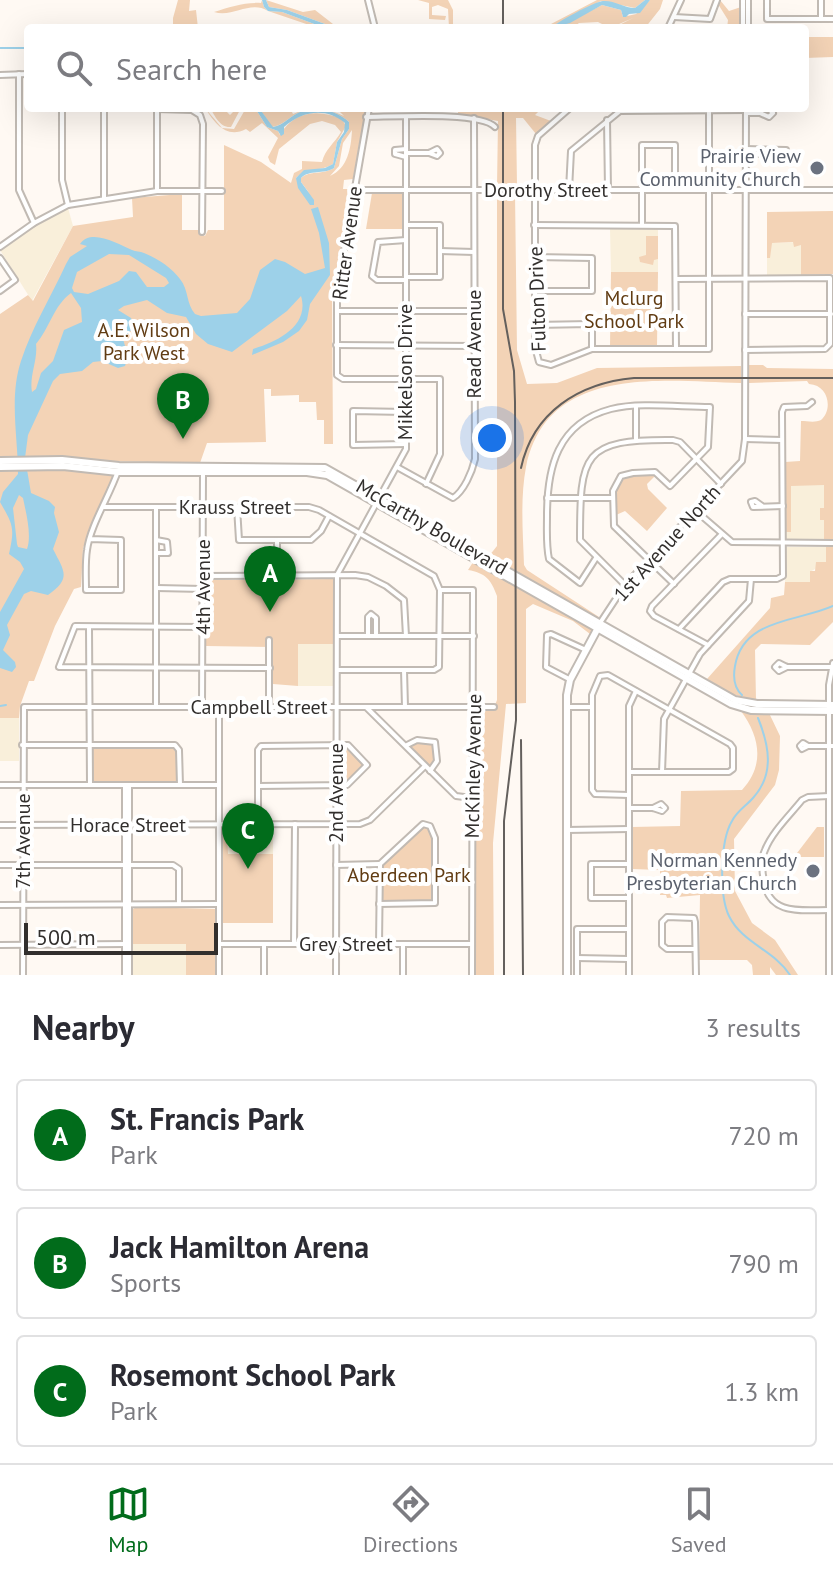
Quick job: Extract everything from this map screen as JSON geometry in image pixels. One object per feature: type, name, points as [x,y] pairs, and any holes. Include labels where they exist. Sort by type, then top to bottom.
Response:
[{"type":"main road","name":"McCarthy Boulevard","points":[[0,464],[62,460],[119,469],[325,468],[687,677],[744,703],[831,708]]},
{"type":"main road","name":"1st Avenue North","points":[[567,975],[567,707],[570,680],[598,626]]},
{"type":"street","points":[[368,0],[374,24]]},
{"type":"street","points":[[670,24],[681,0]]},
{"type":"street","points":[[674,17],[710,19],[717,0]]},
{"type":"street","points":[[745,0],[745,24]]},
{"type":"street","points":[[767,0],[767,19],[833,19]]},
{"type":"street","points":[[821,0],[821,19]]},
{"type":"street","points":[[19,74],[19,190],[34,223]]},
{"type":"street","points":[[0,75],[24,74]]},
{"type":"street","points":[[62,112],[62,180],[68,205]]},
{"type":"street","points":[[104,112],[104,199]]},
{"type":"street","points":[[157,112],[157,191]]},
{"type":"street","points":[[195,112],[203,124],[202,232]]},
{"type":"street","name":"Ritter Avenue","points":[[368,112],[337,291],[339,378],[406,379]]},
{"type":"street","name":"Fulton Drive","points":[[565,112],[538,136],[535,145],[535,347],[539,362],[543,365],[551,365],[592,349],[709,349],[709,112]]},
{"type":"street","points":[[569,190],[571,151],[619,112]]},
{"type":"street","name":"1st Avenue North","points":[[598,626],[625,585],[742,461],[745,439],[746,112]]},
{"type":"street","points":[[755,112],[769,117],[772,112]]},
{"type":"street","points":[[366,117],[474,118],[492,122],[495,127]]},
{"type":"street","name":"Mikkelson Drive","points":[[337,707],[337,575],[397,467],[406,444],[406,117]]},
{"type":"street","name":"Read Avenue","points":[[397,467],[450,498],[457,497],[475,459],[474,118]]},
{"type":"street","points":[[607,120],[608,190]]},
{"type":"street","points":[[642,225],[642,145],[675,145],[675,190]]},
{"type":"street","points":[[784,148],[786,153],[746,152],[784,148]]},
{"type":"street","points":[[406,153],[429,153]]},
{"type":"street","name":"Dorothy Street","points":[[355,190],[833,190]]},
{"type":"street","points":[[0,247],[34,223],[68,205],[157,191],[222,191]]},
{"type":"street","points":[[406,225],[440,225],[440,277],[377,280],[372,276],[378,242],[406,240]]},
{"type":"street","points":[[534,225],[675,226],[676,349]]},
{"type":"street","points":[[440,251],[474,252]]},
{"type":"street","points":[[535,257],[592,258],[592,291],[535,291]]},
{"type":"street","points":[[0,258],[15,280],[0,291]]},
{"type":"street","points":[[676,279],[830,278],[830,344],[825,349],[745,350]]},
{"type":"street","points":[[337,311],[474,311]]},
{"type":"street","points":[[745,314],[831,314]]},
{"type":"street","points":[[535,325],[590,324],[592,349]]},
{"type":"street","points":[[336,345],[474,346]]},
{"type":"street","points":[[406,379],[440,379],[440,454],[426,484]]},
{"type":"street","points":[[679,629],[723,582],[783,576],[784,407],[807,406],[812,402]]},
{"type":"street","points":[[636,407],[636,439]]},
{"type":"street","points":[[596,558],[580,583],[553,564],[548,552],[547,498],[551,467],[573,429],[609,409],[710,407],[709,444],[670,486],[655,472],[626,473],[616,481],[614,526],[674,584]]},
{"type":"street","points":[[406,412],[353,411],[353,445],[406,444]]},
{"type":"street","points":[[625,585],[580,540],[583,474],[594,456],[611,444],[636,439],[673,440],[680,442],[721,484]]},
{"type":"street","points":[[745,439],[782,440]]},
{"type":"street","points":[[90,539],[121,540],[121,590],[86,590],[87,549],[90,539],[119,469]]},
{"type":"street","name":"4th Avenue","points":[[202,707],[203,469]]},
{"type":"street","points":[[547,498],[613,498]]},
{"type":"street","points":[[762,506],[783,506]]},
{"type":"street","name":"Krauss Street","points":[[104,507],[309,507],[428,571],[434,576],[440,590]]},
{"type":"street","points":[[237,507],[239,540],[311,540],[329,516]]},
{"type":"street","points":[[156,508],[156,707]]},
{"type":"street","points":[[696,511],[721,535],[738,543],[833,543]]},
{"type":"street","points":[[708,645],[650,611],[721,535]]},
{"type":"street","points":[[156,540],[167,542],[168,547],[168,553],[156,553]]},
{"type":"street","points":[[277,541],[277,575]]},
{"type":"street","points":[[203,576],[368,577],[404,600],[406,636]]},
{"type":"street","points":[[662,772],[662,725],[668,710],[708,645],[749,601],[751,579]]},
{"type":"street","points":[[156,588],[203,589]]},
{"type":"street","points":[[337,670],[434,670],[439,667],[440,590]]},
{"type":"street","name":"McKinley Avenue","points":[[440,590],[473,590],[472,975]]},
{"type":"street","points":[[368,636],[368,617],[371,614],[376,618],[376,636]]},
{"type":"street","points":[[203,627],[75,626],[59,667],[270,668]]},
{"type":"street","points":[[89,628],[90,785]]},
{"type":"street","points":[[570,680],[546,667],[547,635],[586,650]]},
{"type":"street","points":[[338,636],[474,636]]},
{"type":"street","points":[[269,640],[269,707]]},
{"type":"street","points":[[787,667],[832,665],[829,975]]},
{"type":"street","points":[[404,670],[405,707]]},
{"type":"street","points":[[629,772],[729,772],[733,769],[733,748],[604,674],[595,685],[591,707],[592,790],[595,794],[629,795]]},
{"type":"street","points":[[629,975],[629,706],[636,691]]},
{"type":"street","name":"Campbell Street","points":[[24,707],[494,707]]},
{"type":"street","name":"7th Avenue","points":[[23,975],[24,707]]},
{"type":"street","points":[[219,707],[219,975]]},
{"type":"street","name":"2nd Avenue","points":[[336,975],[337,707]]},
{"type":"street","points":[[367,707],[456,796],[472,798]]},
{"type":"street","points":[[567,707],[591,707]]},
{"type":"street","points":[[699,735],[702,729]]},
{"type":"street","points":[[406,746],[417,740],[435,742],[437,761],[430,771]]},
{"type":"street","points":[[22,745],[175,745],[179,750],[180,785]]},
{"type":"street","points":[[258,786],[350,784],[367,765],[348,745],[261,746],[258,750],[258,786],[258,824]]},
{"type":"street","points":[[808,746],[831,746]]},
{"type":"street","name":"Horace Street","points":[[0,825],[360,824],[370,820],[425,766]]},
{"type":"street","points":[[0,785],[219,785]]},
{"type":"street","points":[[127,785],[127,975]]},
{"type":"street","points":[[829,796],[802,800],[766,847],[763,875],[767,894],[781,907],[792,911],[829,910]]},
{"type":"street","points":[[629,808],[653,808]]},
{"type":"street","points":[[294,944],[295,824]]},
{"type":"street","points":[[336,865],[380,864],[423,824],[430,826],[435,838],[435,903],[379,904]]},
{"type":"street","points":[[567,830],[629,829]]},
{"type":"street","points":[[379,944],[380,864]]},
{"type":"street","points":[[629,864],[591,864],[591,898],[629,898]]},
{"type":"street","points":[[0,865],[177,867],[179,904]]},
{"type":"street","points":[[0,905],[219,904]]},
{"type":"street","points":[[695,949],[667,949],[662,945],[662,922],[667,917],[694,918],[696,975]]},
{"type":"street","points":[[577,975],[577,929],[629,929]]},
{"type":"street","points":[[0,945],[127,944]]},
{"type":"street","name":"Grey Street","points":[[219,944],[472,944]]},
{"type":"street","points":[[264,944],[264,975]]},
{"type":"street","points":[[403,944],[403,975]]},
{"type":"street","points":[[577,958],[628,959]]},
{"type":"shaded area","points":[[68,208],[73,226],[32,301],[0,250]]},
{"type":"shaded area","points":[[610,228],[658,228],[658,272],[611,272]]},
{"type":"shaded area","points":[[801,242],[801,275],[767,276],[767,243]]},
{"type":"shaded area","points":[[785,485],[825,485],[824,539],[785,540]]},
{"type":"shaded area","points":[[786,547],[826,547],[826,562],[810,572],[810,582],[785,582]]},
{"type":"shaded area","points":[[298,644],[334,644],[334,686],[298,686]]},
{"type":"shaded area","points":[[0,718],[19,718],[19,761],[0,761]]},
{"type":"shaded area","points":[[227,829],[273,829],[273,854],[228,855]]},
{"type":"shaded area","points":[[133,944],[186,944],[186,975],[133,975]]},
{"type":"green space","points":[[178,0],[190,0],[189,11],[196,10],[198,24],[173,24]]},
{"type":"green space","points":[[262,0],[268,11],[255,7],[228,13],[214,12],[243,4],[261,3]]},
{"type":"green space","points":[[266,0],[303,12],[315,10],[333,24],[325,24],[269,7]]},
{"type":"green space","points":[[418,0],[448,0],[453,10],[453,24],[449,24],[448,9],[438,5],[432,7],[432,15],[446,16],[445,20],[429,19],[429,3]]},
{"type":"green space","points":[[597,0],[645,0],[635,8],[601,1],[551,24]]},
{"type":"green space","points":[[650,0],[663,0],[648,24],[621,24],[633,18],[619,24],[565,24],[602,5],[621,10],[623,17],[636,14]]},
{"type":"green space","points":[[720,0],[729,11],[741,7],[741,24],[728,24],[718,4]]},
{"type":"green space","points":[[268,11],[282,12],[314,24]]},
{"type":"green space","points":[[809,37],[833,37],[833,57],[809,58]]},
{"type":"green space","points":[[212,112],[227,112],[230,115],[239,112],[231,127],[221,124]]},
{"type":"green space","name":"A.E. Wilson Park West","points":[[244,112],[258,112],[267,127],[280,135],[292,121],[307,114],[324,114],[342,119],[346,126],[337,142],[333,164],[305,172],[296,178],[310,194],[301,178],[334,168],[342,139],[349,129],[349,122],[333,112],[344,116],[340,112],[365,112],[353,179],[344,180],[343,189],[352,189],[332,294],[333,444],[324,444],[324,420],[317,420],[316,402],[299,402],[299,395],[271,396],[271,389],[264,389],[266,442],[207,443],[200,463],[0,459],[0,314],[28,295],[33,301],[73,226],[133,217],[132,198],[182,194],[182,230],[198,230],[205,236],[208,230],[224,230],[224,145],[261,162],[291,183],[294,173],[302,169],[302,161],[322,162],[341,132],[335,125],[322,121],[310,124],[279,149],[275,165],[268,157],[278,138],[262,123],[250,132],[246,129],[233,132],[222,128],[234,129]],"holes":[[[352,130],[345,163],[330,176],[339,166],[343,143]]]},
{"type":"green space","name":"A.E. Wilson Park West","points":[[262,112],[293,114],[300,112],[272,127]]},
{"type":"green space","points":[[538,112],[535,115],[551,121],[536,134],[523,118],[516,118],[517,186],[497,186],[498,121],[458,114]]},
{"type":"green space","points":[[372,193],[403,194],[404,229],[366,229]]},
{"type":"green space","points":[[497,193],[515,193],[517,350],[527,384],[557,383],[597,368],[741,366],[741,383],[644,382],[612,386],[582,395],[557,410],[538,434],[524,479],[524,565],[598,619],[489,556],[497,546]]},
{"type":"green space","points":[[833,211],[833,274],[801,275],[801,245],[794,247],[793,242],[772,243],[770,258],[767,258],[767,212]]},
{"type":"green space","points":[[646,236],[658,236],[658,259],[654,260],[653,265],[640,262],[639,257],[646,255]]},
{"type":"green space","name":"Mclurg School Park","points":[[611,272],[658,272],[657,346],[610,347]]},
{"type":"green space","points":[[749,365],[833,369],[833,539],[824,539],[824,520],[820,520],[820,508],[824,508],[824,485],[791,486],[791,532],[785,532],[785,462],[800,461],[801,421],[819,421],[825,416],[828,404],[825,393],[807,381],[749,383]]},
{"type":"green space","points":[[63,469],[113,477],[83,548],[81,587],[74,589],[55,626],[34,681],[29,681],[19,718],[0,718],[0,470]]},
{"type":"green space","points":[[655,476],[647,484],[648,489],[667,508],[647,531],[625,511],[616,515],[617,494],[625,478]]},
{"type":"green space","points":[[826,547],[833,547],[833,622],[810,645],[761,644],[755,650],[756,700],[732,694],[707,679],[770,608],[771,598],[784,595],[785,582],[810,582],[810,571],[815,571],[816,562],[826,562]]},
{"type":"green space","points":[[475,559],[592,629],[590,634],[573,621],[533,604],[526,609],[526,703],[506,704],[493,843],[494,975],[475,975],[476,710],[493,710],[497,700],[497,596],[487,578],[468,570]]},
{"type":"green space","points":[[334,579],[334,644],[298,644],[298,686],[273,684],[272,647],[206,646],[206,580]]},
{"type":"green space","points":[[741,711],[769,713],[780,736],[779,770],[775,785],[734,839],[735,891],[752,923],[775,940],[798,975],[776,975],[770,967],[770,975],[753,975],[752,965],[747,960],[699,960],[700,895],[667,898],[660,895],[660,870],[632,869],[632,827],[680,826],[681,791],[742,790],[749,780],[757,761],[756,741]]},
{"type":"green space","points":[[411,741],[435,742],[437,761],[430,771],[406,746]]},
{"type":"green space","points":[[337,745],[352,749],[367,768],[350,784],[337,785]]},
{"type":"green space","points":[[92,748],[173,748],[177,781],[93,781]]},
{"type":"green space","name":"Aberdeen Park","points":[[423,824],[434,832],[435,903],[379,904],[380,864]]},
{"type":"green space","points":[[817,827],[824,827],[824,857],[794,857]]},
{"type":"green space","points":[[223,829],[227,829],[228,854],[273,854],[273,923],[223,923]]},
{"type":"green space","points":[[136,907],[216,909],[216,975],[186,975],[186,944],[133,944],[132,910]]},
{"type":"water","points":[[262,0],[266,0],[269,7],[325,24],[314,24],[282,12],[268,11]]},
{"type":"water","points":[[650,0],[640,13],[626,17],[623,17],[621,10],[602,5],[570,23],[557,24],[603,1],[635,8]]},
{"type":"water","points":[[258,112],[262,112],[273,127],[300,112],[333,112],[349,122],[334,168],[301,178],[314,205],[310,205],[298,188],[296,178],[304,170],[333,164],[345,123],[330,115],[314,113],[298,117],[284,127],[281,136],[278,131],[267,127]]},
{"type":"water","points":[[318,207],[329,243],[330,275],[310,304],[307,320],[299,331],[283,342],[252,355],[253,349],[281,337],[296,324],[303,307],[301,296],[287,311],[232,352],[208,344],[196,334],[186,317],[167,313],[147,300],[118,310],[131,318],[135,326],[123,339],[128,356],[125,366],[118,368],[102,361],[93,362],[82,371],[60,374],[53,381],[28,435],[25,458],[31,493],[55,507],[59,532],[53,549],[64,574],[60,584],[48,595],[31,591],[24,594],[7,625],[10,635],[3,650],[16,667],[12,672],[0,668],[0,612],[24,569],[9,554],[12,526],[0,502],[3,492],[18,474],[17,375],[31,336],[70,257],[87,246],[80,244],[85,239],[105,239],[149,255],[169,267],[183,283],[195,314],[237,313],[250,299],[260,270],[275,259],[305,274],[325,268],[311,209]],"holes":[[[109,254],[129,255],[169,283],[164,287],[147,287],[136,272],[129,271],[119,281],[88,294],[74,292],[72,288],[77,272]],[[71,293],[81,308],[82,322],[64,330],[53,361],[41,373],[32,392],[36,344]],[[19,495],[23,498],[28,524],[27,549],[18,547],[13,508]]]},
{"type":"waterway","points":[[0,48],[24,48]]},
{"type":"waterway","points":[[742,695],[736,686],[734,670],[740,650],[749,639],[774,624],[833,606]]},
{"type":"waterway","points":[[0,706],[6,705]]},
{"type":"waterway","points":[[758,718],[767,749],[765,779],[753,798],[736,814],[728,830],[722,882],[726,907],[735,925],[776,959],[790,975]]},
{"type":"railway","points":[[503,0],[503,24]]},
{"type":"railway","points":[[503,112],[503,309],[514,371],[515,402],[516,720],[504,821],[504,975]]},
{"type":"railway","points":[[521,468],[527,448],[548,416],[561,404],[595,386],[634,378],[833,378]]},
{"type":"railway","points":[[521,740],[523,975]]},
{"type":"place","name":"Prairie View Community Church","points":[[817,168]]},
{"type":"place","name":"Jack Hamilton Arena","points":[[183,439]]},
{"type":"place","name":"St. Francis Park","points":[[270,612]]},
{"type":"place","name":"Rosemont School Park","points":[[248,869]]},
{"type":"place","name":"Norman Kennedy Presbyterian Church","points":[[813,871]]}]
